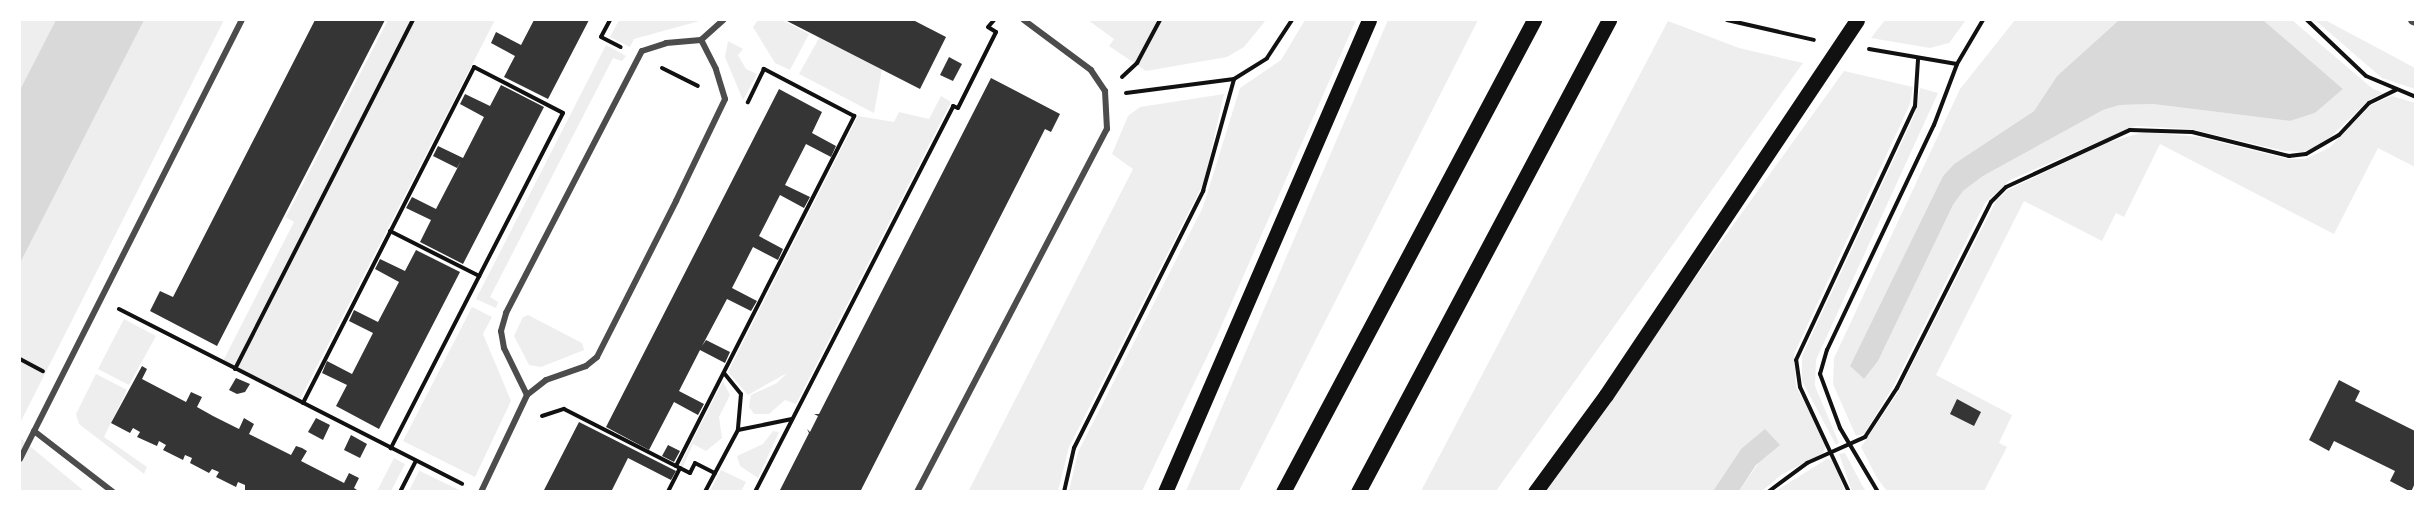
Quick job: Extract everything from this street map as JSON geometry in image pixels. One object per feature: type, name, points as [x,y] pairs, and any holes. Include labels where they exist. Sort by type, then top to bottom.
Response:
[{"type":"main road","points":[[1165,492],[1370,20]]},
{"type":"main road","points":[[1358,492],[1609,20]]},
{"type":"main road","points":[[1535,492],[1606,394],[1857,20]]},
{"type":"main road","points":[[1283,492],[1531,26]]},
{"type":"street","points":[[20,459],[242,20]]},
{"type":"street","points":[[527,395],[504,348],[501,331],[506,313],[642,51],[666,43],[701,40],[723,20]]},
{"type":"street","points":[[917,492],[1107,129],[1105,91],[1091,70],[1024,20]]},
{"type":"street","points":[[481,492],[527,395],[546,380],[586,366],[597,357],[725,99],[716,69],[701,40]]},
{"type":"street","points":[[34,431],[113,492]]},
{"type":"path","points":[[235,369],[413,20]]},
{"type":"path","points":[[610,20],[601,37],[744,108],[764,69],[854,116],[724,373],[678,467],[669,492]]},
{"type":"path","points":[[755,492],[953,106],[958,108],[996,32],[988,27],[994,20]]},
{"type":"path","points":[[1105,91],[1137,63],[1160,20]]},
{"type":"path","points":[[1105,91],[1157,92],[1234,79],[1267,58],[1293,20]]},
{"type":"path","points":[[1878,492],[1840,428],[1821,384],[1820,374],[1827,350],[1934,125],[1957,64],[1983,20]]},
{"type":"path","points":[[2307,20],[2366,76],[2415,97]]},
{"type":"path","points":[[1849,492],[1833,451],[1800,387],[1796,360],[1915,106],[1918,59]]},
{"type":"path","points":[[303,403],[474,67],[563,113],[391,448]]},
{"type":"path","points":[[1064,492],[1074,448],[1203,191],[1234,79]]},
{"type":"path","points":[[1768,492],[1807,463],[1865,437],[1897,388],[1991,202],[2006,187],[2130,130],[2192,132],[2289,156],[2306,154],[2339,135],[2369,103],[2396,90]]},
{"type":"path","points":[[390,231],[480,276]]},
{"type":"path","points":[[99,299],[466,486]]},
{"type":"path","points":[[705,492],[738,430],[741,394],[724,373]]},
{"type":"path","points":[[521,408],[541,416],[564,409],[690,473],[695,463],[715,473]]},
{"type":"path","points":[[738,430],[792,419]]},
{"type":"path","points":[[400,492],[416,461]]},
{"type":"shaded area","points":[[20,20],[224,20],[20,423]]},
{"type":"shaded area","points":[[56,20],[144,20],[20,263],[20,90]]},
{"type":"shaded area","points":[[388,20],[495,20],[300,399],[223,361],[294,222],[286,217]]},
{"type":"shaded area","points":[[619,20],[703,20],[634,39],[630,47],[610,37]]},
{"type":"shaded area","points":[[758,20],[782,20],[809,34],[790,70],[775,63],[753,27]]},
{"type":"shaded area","points":[[1088,20],[1266,20],[1244,47],[1227,57],[1146,71],[1109,46],[1114,39]]},
{"type":"shaded area","points":[[1305,20],[1356,20],[1217,336],[1142,491],[1069,491],[1078,452],[1203,207],[1240,88],[1281,60]]},
{"type":"shaded area","points":[[1388,20],[1478,20],[1239,491],[1186,491]]},
{"type":"shaded area","points":[[1885,20],[1966,20],[1949,43],[1930,48],[1871,38]]},
{"type":"shaded area","points":[[2015,20],[2119,20],[2057,76],[2034,111],[1954,164],[1943,176],[1850,366],[1864,379],[1878,361],[1953,205],[1963,191],[1983,176],[2103,110],[2120,105],[2153,104],[2290,121],[2315,113],[2343,89],[2263,20],[2292,20],[2373,89],[2383,93],[2369,100],[2323,144],[2303,152],[2284,151],[2190,129],[2136,126],[2010,180],[1985,203],[1894,385],[1864,434],[1856,436],[1833,384],[1834,358],[1960,89]]},
{"type":"shaded area","points":[[2119,20],[2263,20],[2343,89],[2315,113],[2290,121],[2153,104],[2120,105],[2103,110],[1983,176],[1963,191],[1953,205],[1878,361],[1864,379],[1850,366],[1943,176],[1954,164],[2034,111],[2057,76]]},
{"type":"shaded area","points":[[2315,20],[2325,20],[2415,68],[2415,89],[2382,78]]},
{"type":"shaded area","points":[[1668,21],[1739,48],[1803,63],[1496,491],[1421,491]]},
{"type":"shaded area","points":[[819,38],[882,69],[874,113],[799,74]]},
{"type":"shaded area","points":[[728,41],[743,49],[738,55],[746,69],[757,74],[743,100],[725,57]]},
{"type":"shaded area","points":[[606,45],[626,56],[622,61],[613,58],[490,297],[498,302],[496,308],[476,299]]},
{"type":"shaded area","points":[[1844,71],[1913,87],[1910,104],[1794,354],[1796,387],[1823,436],[1826,446],[1823,453],[1781,475],[1762,491],[1739,491],[1760,461],[1741,449],[1713,491],[1541,492]]},
{"type":"shaded area","points":[[1920,88],[1938,93],[1816,360],[1815,386],[1839,443],[1836,445],[1802,381],[1802,356],[1915,114]]},
{"type":"shaded area","points":[[1224,94],[1204,182],[1069,447],[1058,491],[968,492],[1133,169],[1112,154],[1128,116],[1140,107]]},
{"type":"shaded area","points":[[941,96],[951,102],[796,404],[785,400],[769,414],[754,414],[749,407],[751,395],[777,383],[787,373],[748,395],[728,372],[858,116],[894,122],[899,112],[929,119]]},
{"type":"shaded area","points":[[2392,96],[2415,103],[2415,167],[2378,148],[2334,234],[2160,144],[2124,217],[2116,213],[2102,241],[2024,201],[1936,375],[2012,415],[1999,443],[2007,447],[1984,491],[1887,491],[1877,478],[1861,447],[1897,394],[1996,201],[2008,190],[2106,143],[2144,132],[2199,137],[2288,159],[2305,159],[2329,148],[2371,105]]},
{"type":"shaded area","points":[[472,307],[492,317],[483,334],[511,401],[475,477],[403,441]]},
{"type":"shaded area","points":[[528,315],[582,343],[584,350],[541,367],[529,365],[514,336],[523,317]]},
{"type":"shaded area","points":[[124,319],[156,336],[129,385],[98,369]]},
{"type":"shaded area","points":[[96,374],[127,390],[104,437],[147,467],[144,474],[79,424],[76,414]]},
{"type":"shaded area","points":[[723,381],[730,395],[719,417],[722,438],[706,451],[693,444],[683,467],[680,465]]},
{"type":"shaded area","points":[[1765,429],[1780,445],[1756,465],[1739,491],[1713,491],[1741,449]]},
{"type":"shaded area","points":[[773,431],[779,432],[758,478],[740,466],[737,456],[763,444]]},
{"type":"shaded area","points":[[20,438],[84,491],[20,491]]},
{"type":"shaded area","points":[[1845,453],[1866,491],[1852,491],[1839,454]]},
{"type":"shaded area","points":[[394,458],[405,464],[391,491],[377,491]]},
{"type":"shaded area","points":[[1827,459],[1833,460],[1845,491],[1774,492]]},
{"type":"shaded area","points":[[721,470],[746,482],[741,491],[710,491]]},
{"type":"shaded area","points":[[420,471],[461,491],[409,491]]},
{"type":"building","points":[[315,20],[385,20],[217,346],[150,311],[160,291],[173,297]]},
{"type":"building","points":[[534,20],[589,20],[548,99],[504,77],[515,56],[491,43],[496,32],[521,45]]},
{"type":"building","points":[[785,20],[913,20],[946,37],[920,89]]},
{"type":"building","points":[[949,57],[962,64],[953,81],[940,75]]},
{"type":"building","points":[[991,78],[1060,114],[1051,132],[1045,129],[860,492],[779,492],[809,433],[807,429],[810,432],[818,416],[814,414],[819,414]]},
{"type":"building","points":[[501,85],[544,107],[463,264],[420,242],[431,220],[406,208],[412,197],[436,209],[461,161],[457,168],[433,156],[438,146],[463,158],[484,117],[460,104],[465,94],[490,106]]},
{"type":"building","points":[[779,89],[822,112],[812,133],[836,146],[831,157],[806,144],[785,185],[810,197],[804,208],[780,195],[759,236],[783,249],[778,260],[753,247],[732,288],[757,301],[751,311],[727,299],[702,346],[706,340],[730,352],[725,363],[700,350],[679,391],[704,404],[698,415],[674,402],[649,450],[606,427]]},
{"type":"building","points":[[416,250],[460,272],[379,429],[336,406],[347,385],[322,373],[327,361],[352,374],[373,333],[349,321],[354,310],[378,322],[399,282],[375,269],[380,259],[405,271]]},
{"type":"building","points":[[142,366],[147,369],[142,379],[186,402],[191,392],[202,397],[197,407],[213,416],[239,429],[244,418],[254,424],[249,434],[291,455],[296,446],[302,448],[307,451],[301,461],[344,483],[349,473],[359,478],[354,488],[360,492],[245,492],[245,485],[238,482],[236,487],[216,477],[219,472],[212,469],[209,473],[190,463],[192,458],[185,455],[183,460],[163,450],[166,445],[159,441],[157,446],[137,437],[140,432],[133,428],[130,433],[111,423]]},
{"type":"building","points":[[236,378],[250,384],[245,392],[237,394],[229,390]]},
{"type":"building","points":[[2339,380],[2360,391],[2355,401],[2415,431],[2415,483],[2411,492],[2390,481],[2395,471],[2334,441],[2329,451],[2309,440]]},
{"type":"building","points":[[1957,399],[1981,412],[1974,426],[1950,414]]},
{"type":"building","points":[[316,418],[330,425],[323,440],[308,432]]},
{"type":"building","points":[[579,422],[676,471],[671,480],[628,458],[611,492],[543,492]]},
{"type":"building","points":[[351,435],[367,444],[360,458],[344,450]]},
{"type":"building","points":[[668,445],[680,451],[674,462],[662,456]]}]
